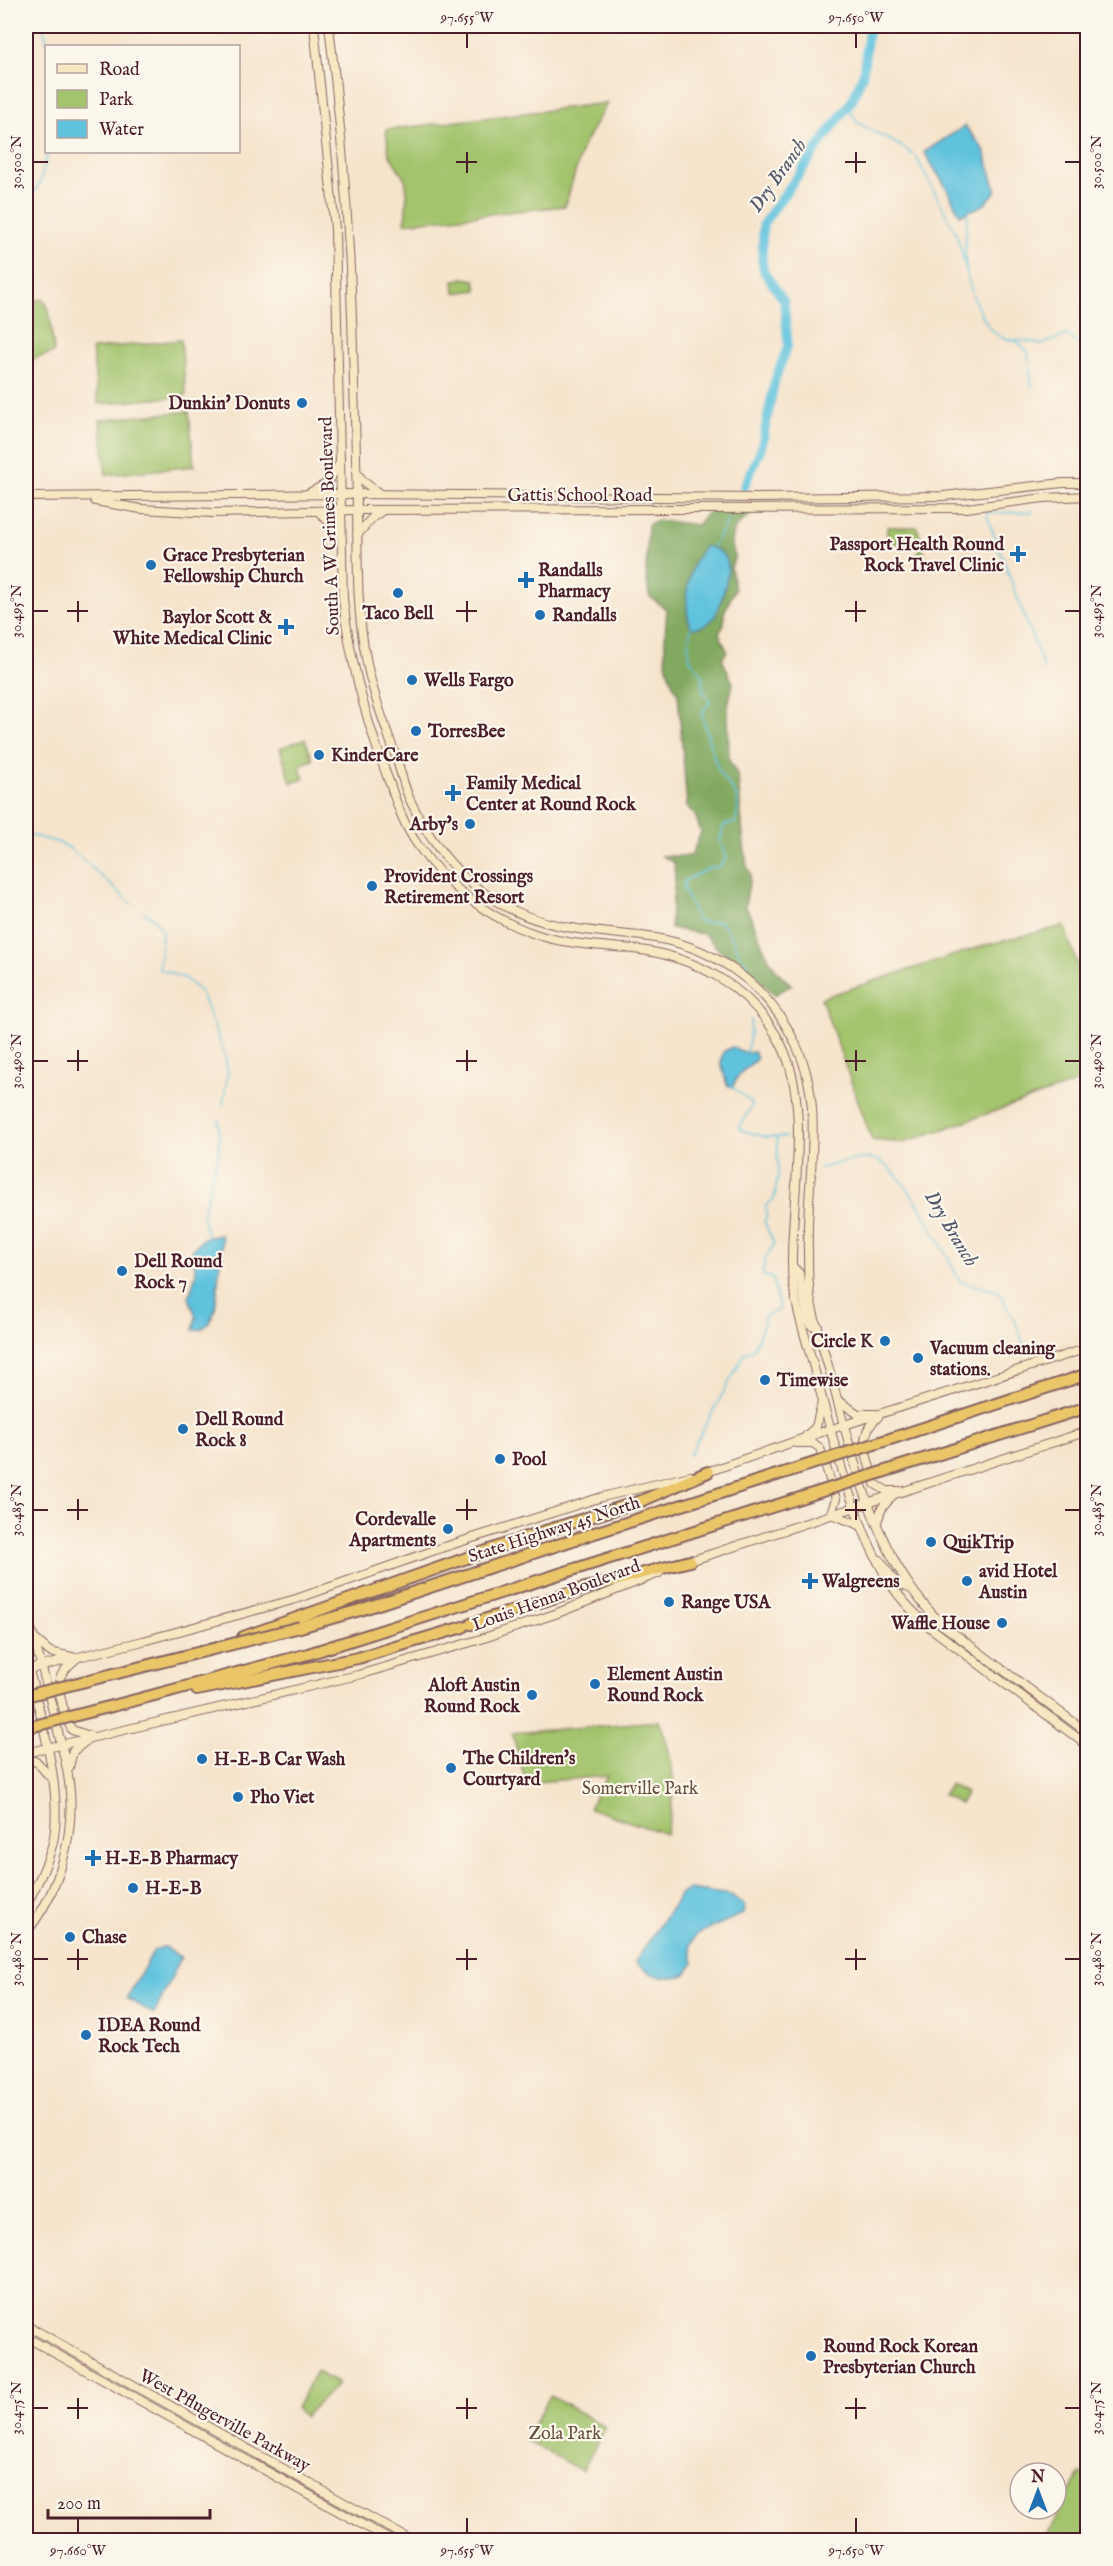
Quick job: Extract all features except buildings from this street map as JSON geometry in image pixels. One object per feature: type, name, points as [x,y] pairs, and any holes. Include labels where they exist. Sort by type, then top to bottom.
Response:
[{"type":"highway","name":"State Highway 45 North","points":[[26,1696],[186,1656],[299,1623],[371,1607],[1088,1374]]},
{"type":"highway","points":[[26,1728],[308,1654],[1088,1407]]},
{"type":"highway","points":[[299,1623],[516,1541],[640,1501],[708,1472]]},
{"type":"highway","points":[[132,1701],[310,1669],[358,1658],[578,1590],[690,1561]]},
{"type":"main road","name":"South A W Grimes Boulevard","points":[[314,26],[335,230],[343,599],[348,642],[369,725],[403,819],[416,843],[434,865],[478,905],[505,921],[537,935],[576,943],[662,953],[695,964],[733,986],[764,1017],[781,1044],[792,1071],[797,1093],[792,1266],[802,1323],[831,1430],[862,1526],[876,1558],[890,1583],[923,1622],[1088,1746]]},
{"type":"main road","name":"South A W Grimes Boulevard","points":[[329,26],[345,171],[358,510],[357,597],[369,673],[410,800],[434,842],[451,864],[474,886],[499,903],[552,926],[645,936],[676,942],[729,965],[764,995],[775,1009],[796,1044],[807,1071],[812,1094],[813,1119],[807,1244],[810,1296],[837,1400],[869,1502],[910,1588],[928,1611],[944,1626],[1088,1733]]},
{"type":"main road","points":[[304,495],[326,484],[341,462]]},
{"type":"main road","points":[[356,472],[364,482],[381,495]]},
{"type":"main road","name":"Gattis School Road","points":[[26,497],[357,494],[758,498],[943,496],[1063,483],[1088,483]]},
{"type":"main road","points":[[638,510],[647,506],[692,505],[700,496]]},
{"type":"main road","name":"Gattis School Road","points":[[72,497],[172,512],[212,513],[342,510],[966,508],[1044,498],[1088,496]]},
{"type":"main road","points":[[357,536],[372,518],[383,510]]},
{"type":"main road","points":[[318,511],[336,529],[342,540]]},
{"type":"main road","points":[[792,1266],[799,1273],[808,1321],[812,1326],[818,1326]]},
{"type":"main road","points":[[27,1670],[296,1599],[441,1548],[602,1497],[708,1472],[804,1438],[1088,1348]]},
{"type":"main road","points":[[837,1400],[858,1413],[882,1414]]},
{"type":"main road","points":[[804,1438],[816,1427],[822,1401]]},
{"type":"main road","points":[[882,1414],[868,1426],[865,1442],[875,1484],[887,1491],[906,1490]]},
{"type":"main road","name":"Louis Henna Boulevard","points":[[26,1755],[196,1711],[322,1684],[478,1640],[596,1598],[690,1561],[855,1505],[892,1496],[1088,1431]]},
{"type":"main road","points":[[790,1444],[813,1443],[820,1448],[836,1498],[831,1513],[862,1526]]},
{"type":"main road","points":[[878,1522],[882,1509],[892,1496]]},
{"type":"main road","points":[[876,1558],[884,1563],[895,1582],[910,1588]]},
{"type":"main road","points":[[26,1612],[42,1666],[69,1781]]},
{"type":"main road","points":[[34,1636],[50,1652],[77,1658]]},
{"type":"main road","points":[[77,1658],[60,1676],[67,1721],[72,1730],[95,1736]]},
{"type":"main road","points":[[26,1659],[53,1784],[53,1840],[36,1887],[26,1906]]},
{"type":"main road","points":[[26,1721],[28,1732],[26,1743]]},
{"type":"main road","points":[[26,1933],[37,1919],[50,1895],[68,1842],[69,1759],[73,1751],[95,1736]]},
{"type":"main road","points":[[26,1755],[46,1769],[53,1784]]},
{"type":"main road","name":"West Pflugerville Parkway","points":[[26,2325],[411,2541]]},
{"type":"main road","name":"West Pflugerville Parkway","points":[[26,2337],[390,2541]]},
{"type":"green space","points":[[607,103],[583,146],[565,206],[405,223],[407,192],[405,179],[389,154],[386,130]]},
{"type":"green space","points":[[463,278],[475,280],[477,290],[455,293],[454,281]]},
{"type":"green space","points":[[42,299],[49,311],[54,350],[53,353],[30,360],[26,342],[26,303]]},
{"type":"green space","points":[[181,340],[186,396],[98,404],[92,349]]},
{"type":"green space","points":[[189,411],[194,466],[106,475],[100,420]]},
{"type":"green space","points":[[715,508],[759,509],[740,523],[733,533],[731,540],[735,556],[731,568],[735,589],[724,613],[724,625],[719,633],[727,651],[722,659],[733,683],[728,706],[729,760],[738,776],[747,867],[751,873],[745,906],[769,959],[782,977],[792,985],[774,995],[755,974],[720,951],[704,934],[670,928],[675,878],[674,863],[662,856],[691,856],[701,832],[695,815],[687,807],[678,694],[666,664],[667,610],[649,596],[646,572],[648,525],[657,520],[697,525]]},
{"type":"green space","points":[[887,527],[917,527],[925,556],[918,557],[919,543],[887,543]]},
{"type":"green space","points":[[305,739],[313,760],[299,765],[304,779],[291,783],[280,748]]},
{"type":"green space","points":[[1064,926],[1087,991],[1087,1079],[903,1143],[872,1140],[821,998],[986,945]]},
{"type":"green space","name":"Somerville Park","points":[[659,1721],[669,1750],[673,1777],[672,1804],[666,1834],[589,1808],[607,1776],[526,1783],[512,1733]]},
{"type":"green space","points":[[950,1784],[966,1793],[960,1804],[943,1795]]},
{"type":"green space","points":[[316,2371],[338,2384],[304,2417],[296,2408]]},
{"type":"green space","name":"Zola Park","points":[[550,2396],[606,2427],[582,2471],[525,2440]]},
{"type":"green space","points":[[1080,2474],[1088,2475],[1087,2540],[1044,2540],[1054,2521],[1068,2521],[1068,2496]]},
{"type":"water","points":[[965,126],[984,150],[996,191],[984,205],[960,215],[924,152]]},
{"type":"water","points":[[705,546],[717,550],[726,558],[727,577],[715,616],[705,625],[691,628],[687,607],[688,585],[694,563]]},
{"type":"water","points":[[732,1047],[746,1053],[754,1052],[757,1058],[740,1074],[733,1087],[727,1085],[721,1063],[723,1052]]},
{"type":"water","points":[[221,1235],[215,1310],[205,1327],[193,1330],[196,1317],[189,1297],[196,1274],[192,1250],[204,1238]]},
{"type":"water","points":[[689,1889],[731,1895],[744,1905],[743,1914],[697,1934],[690,1945],[694,1963],[685,1975],[664,1977],[652,1974],[635,1962],[680,1895]]},
{"type":"water","points":[[163,1947],[181,1957],[154,2014],[127,1998],[154,1950]]},
{"type":"waterway","points":[[43,26],[48,45]]},
{"type":"waterway","name":"Dry Branch","points":[[744,487],[761,449],[775,380],[788,345],[784,301],[764,272],[763,224],[853,99],[863,74],[869,26]]},
{"type":"waterway","points":[[848,107],[858,123],[903,147],[916,157],[957,235],[966,269]]},
{"type":"waterway","points":[[26,206],[40,183],[48,153]]},
{"type":"waterway","points":[[968,213],[965,251],[967,273],[974,299],[983,318],[994,332],[1011,340],[1041,345],[1067,335],[1088,353]]},
{"type":"waterway","points":[[1015,340],[1028,352],[1032,387]]},
{"type":"waterway","points":[[1032,510],[1033,512],[986,513],[1044,669]]},
{"type":"waterway","name":"Dry Branch","points":[[713,547],[728,519]]},
{"type":"waterway","name":"Dry Branch","points":[[691,628],[688,644],[690,659],[702,674],[703,691],[710,702],[702,713],[707,734],[718,768],[734,791],[738,811],[735,823],[724,825],[720,841],[727,857],[719,867],[710,868],[684,881],[684,890],[698,921],[708,923],[719,921],[727,929],[743,960],[747,963],[748,970]]},
{"type":"waterway","points":[[26,834],[60,843],[71,849],[132,904]]},
{"type":"waterway","points":[[143,912],[151,916],[162,929],[159,969],[184,978],[200,991],[224,1052],[228,1073],[223,1105]]},
{"type":"waterway","name":"Dry Branch","points":[[745,1053],[751,1020]]},
{"type":"waterway","name":"Dry Branch","points":[[731,1086],[750,1101],[752,1106],[739,1127],[741,1130],[766,1137],[786,1137]]},
{"type":"waterway","points":[[208,1238],[202,1216],[219,1152],[219,1120]]},
{"type":"waterway","points":[[689,1455],[745,1353],[754,1348],[764,1323],[764,1317],[779,1310],[773,1279],[762,1274],[765,1259],[774,1244],[764,1221],[767,1217],[766,1205],[774,1199],[778,1176],[777,1138]]},
{"type":"waterway","name":"Dry Branch","points":[[820,1168],[869,1158],[886,1166],[899,1178],[923,1212],[960,1281],[999,1292],[1016,1323],[1027,1353]]},
{"type":"place","name":"Dunkin' Donuts","points":[[302,403]]},
{"type":"place","name":"Passport Health Round Rock Travel Clinic","points":[[1018,554]]},
{"type":"place","name":"Grace Presbyterian Fellowship Church","points":[[151,565]]},
{"type":"place","name":"Randalls Pharmacy","points":[[526,580]]},
{"type":"place","name":"Taco Bell","points":[[398,593]]},
{"type":"place","name":"Randalls","points":[[540,615]]},
{"type":"place","name":"Baylor Scott & White Medical Clinic","points":[[286,627]]},
{"type":"place","name":"Wells Fargo","points":[[412,680]]},
{"type":"place","name":"TorresBee","points":[[416,731]]},
{"type":"place","name":"KinderCare","points":[[319,755]]},
{"type":"place","name":"Family Medical Center at Round Rock","points":[[453,793]]},
{"type":"place","name":"Arby's","points":[[470,824]]},
{"type":"place","name":"Provident Crossings Retirement Resort","points":[[372,886]]},
{"type":"place","name":"Dell Round Rock 7","points":[[122,1271]]},
{"type":"place","name":"Circle K","points":[[885,1341]]},
{"type":"place","name":"Vacuum cleaning stations.","points":[[918,1358]]},
{"type":"place","name":"Timewise","points":[[765,1380]]},
{"type":"place","name":"Dell Round Rock 8","points":[[183,1429]]},
{"type":"place","name":"Pool","points":[[500,1459]]},
{"type":"place","name":"Cordevalle Apartments","points":[[448,1529]]},
{"type":"place","name":"QuikTrip","points":[[931,1542]]},
{"type":"place","name":"Walgreens","points":[[810,1581]]},
{"type":"place","name":"avid Hotel Austin","points":[[967,1581]]},
{"type":"place","name":"Range USA","points":[[669,1602]]},
{"type":"place","name":"Waffle House","points":[[1002,1623]]},
{"type":"place","name":"Element Austin Round Rock","points":[[595,1684]]},
{"type":"place","name":"Aloft Austin Round Rock","points":[[532,1695]]},
{"type":"place","name":"H-E-B Car Wash","points":[[202,1759]]},
{"type":"place","name":"The Children's Courtyard","points":[[451,1768]]},
{"type":"place","name":"Pho Viet","points":[[238,1797]]},
{"type":"place","name":"H-E-B Pharmacy","points":[[93,1858]]},
{"type":"place","name":"H-E-B","points":[[133,1888]]},
{"type":"place","name":"Chase","points":[[70,1937]]},
{"type":"place","name":"IDEA Round Rock Tech","points":[[86,2035]]},
{"type":"place","name":"Round Rock Korean Presbyterian Church","points":[[811,2356]]}]
